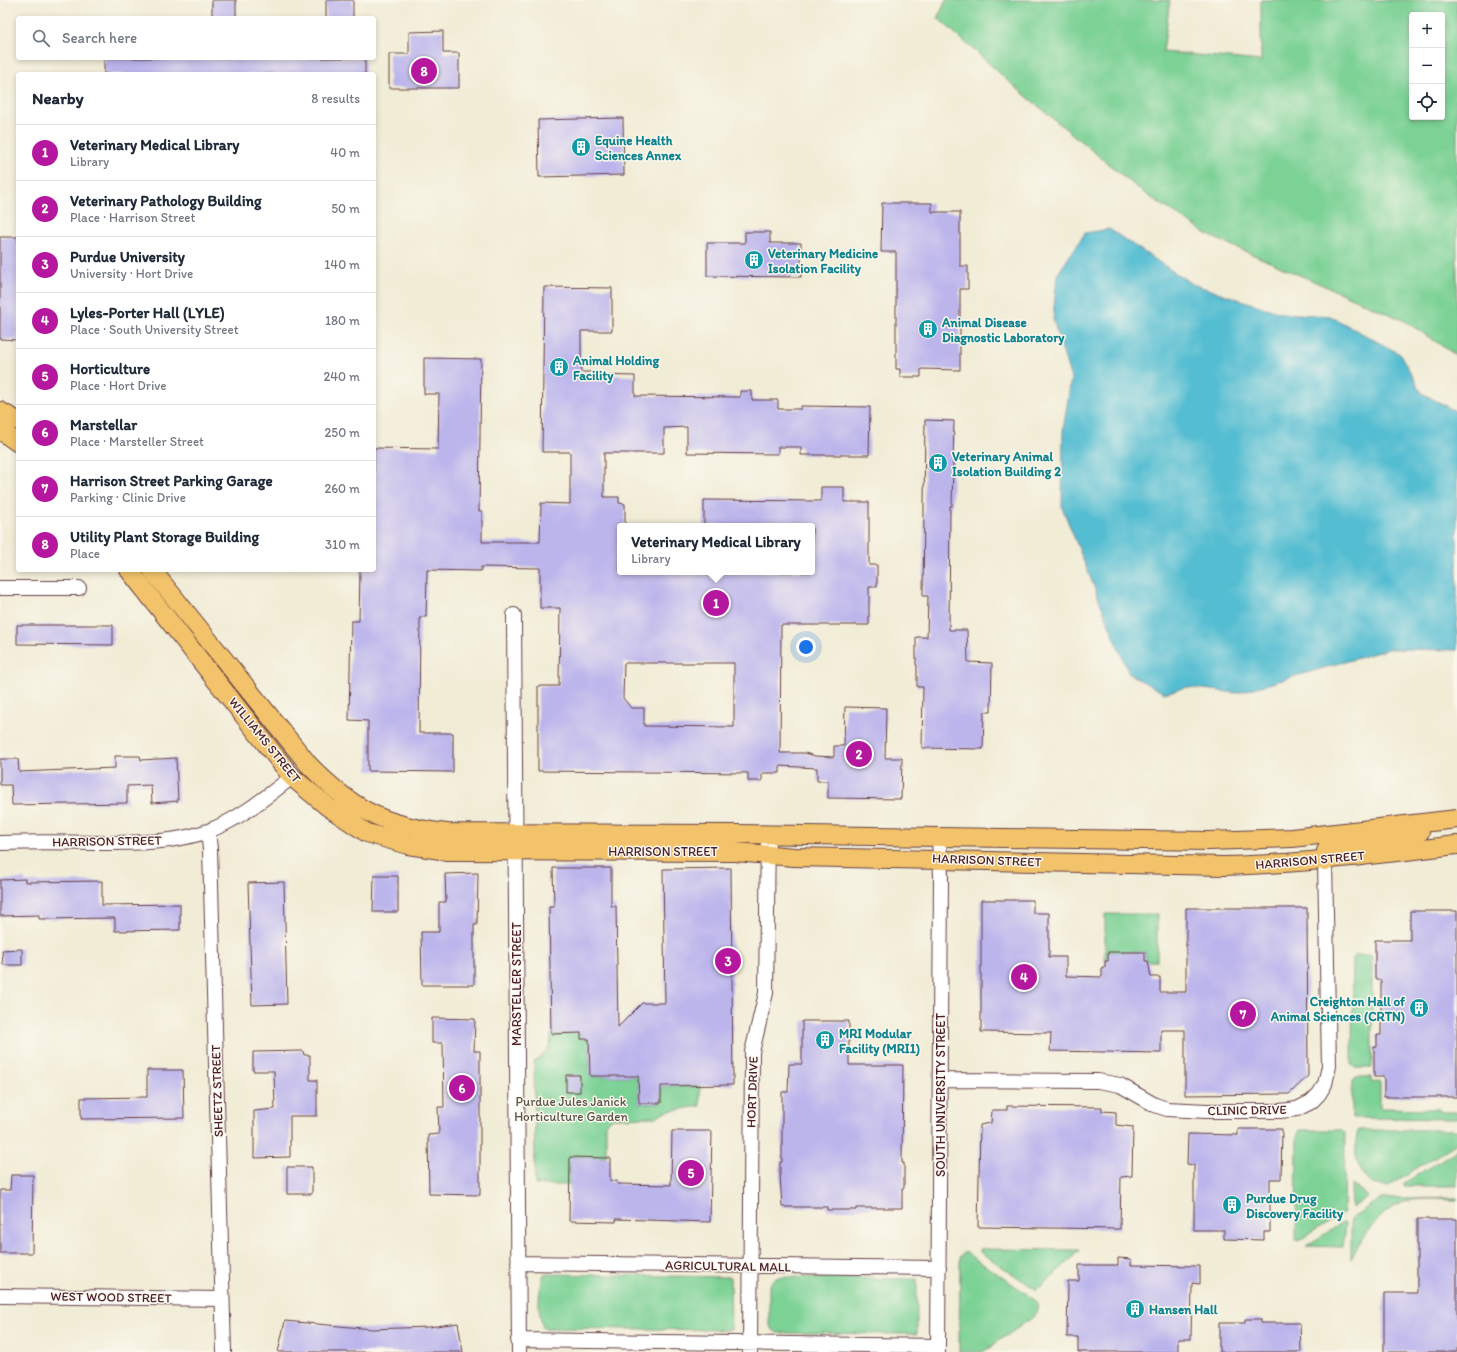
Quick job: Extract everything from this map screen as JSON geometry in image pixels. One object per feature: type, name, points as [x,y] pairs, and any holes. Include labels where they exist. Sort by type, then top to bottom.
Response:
[{"type":"main road","points":[[0,411],[16,420]]},
{"type":"main road","points":[[0,430],[16,442]]},
{"type":"main road","name":"WILLIAMS STREET","points":[[131,572],[292,777],[328,807],[367,833],[408,845],[447,851],[516,842]]},
{"type":"main road","name":"WILLIAMS STREET","points":[[154,572],[309,765],[331,788],[362,809],[387,821],[415,830],[516,842]]},
{"type":"main road","points":[[1325,861],[1326,851],[1332,847],[1394,840],[1457,820]]},
{"type":"main road","name":"HARRISON STREET","points":[[516,842],[768,834],[1209,842],[1355,832],[1457,820]]},
{"type":"main road","name":"HARRISON STREET","points":[[516,842],[735,852],[794,857],[1223,866],[1272,865],[1325,861],[1457,845]]},
{"type":"street","points":[[0,588],[79,588]]},
{"type":"street","name":"MARSTELLER STREET","points":[[514,615],[518,1346]]},
{"type":"street","name":"HARRISON STREET","points":[[0,843],[141,842],[177,838],[208,831],[257,805],[292,777]]},
{"type":"street","name":"SHEETZ STREET","points":[[208,831],[210,849],[224,1352]]},
{"type":"street","name":"HORT DRIVE","points":[[751,1348],[752,1052],[766,993],[768,834]]},
{"type":"street","name":"SOUTH UNIVERSITY STREET","points":[[938,1349],[940,1080],[939,838]]},
{"type":"street","name":"CLINIC DRIVE","points":[[940,1080],[1098,1082],[1120,1085],[1155,1105],[1177,1110],[1280,1111],[1298,1109],[1311,1102],[1319,1094],[1325,1084],[1329,1066],[1325,861]]},
{"type":"street","name":"AGRICULTURAL MALL","points":[[518,1263],[939,1268]]},
{"type":"street","name":"WEST WOOD STREET","points":[[0,1296],[222,1299]]},
{"type":"street","points":[[518,1346],[938,1349]]},
{"type":"green space","points":[[946,0],[1170,0],[1163,52],[1261,61],[1261,0],[1457,0],[1457,356],[1405,321],[1210,236],[1141,191],[1014,86],[938,18]]},
{"type":"green space","points":[[1105,914],[1157,914],[1157,961],[1145,961],[1145,952],[1108,952],[1108,961],[1105,961]]},
{"type":"green space","points":[[1355,955],[1372,955],[1372,1068],[1355,1068],[1352,1065],[1353,958]]},
{"type":"green space","name":"Purdue Jules Janick Horticulture Garden","points":[[581,1033],[581,1039],[626,1039],[589,1046],[590,1076],[643,1076],[638,1078],[639,1103],[661,1103],[661,1086],[700,1086],[700,1106],[664,1112],[656,1117],[613,1118],[606,1124],[606,1157],[570,1157],[570,1185],[535,1185],[534,1062],[542,1056],[549,1047],[551,1034]]},
{"type":"green space","points":[[1355,1077],[1371,1077],[1371,1081],[1380,1082],[1380,1108],[1439,1109],[1441,1112],[1457,1112],[1457,1119],[1352,1118],[1352,1080]]},
{"type":"green space","points":[[1300,1130],[1342,1130],[1345,1133],[1344,1212],[1298,1241],[1296,1240],[1297,1136]]},
{"type":"green space","points":[[1358,1130],[1457,1130],[1457,1143],[1388,1186],[1378,1185],[1369,1182],[1363,1176],[1359,1168],[1356,1149]]},
{"type":"green space","points":[[1457,1150],[1457,1186],[1404,1186],[1404,1183]]},
{"type":"green space","points":[[1352,1185],[1369,1196],[1352,1208],[1351,1186]]},
{"type":"green space","points":[[1457,1198],[1457,1200],[1414,1200],[1393,1208],[1384,1214],[1369,1230],[1351,1258],[1351,1218],[1381,1199]]},
{"type":"green space","points":[[1342,1223],[1345,1223],[1343,1247],[1306,1246]]},
{"type":"green space","points":[[980,1249],[1079,1250],[1079,1252],[1037,1290],[980,1252]]},
{"type":"green space","points":[[965,1252],[1033,1298],[1037,1303],[1037,1311],[1032,1318],[983,1352],[959,1352],[960,1256]]},
{"type":"green space","points":[[544,1274],[730,1277],[731,1330],[543,1328],[539,1301],[540,1288]]},
{"type":"green space","points":[[779,1277],[917,1279],[917,1334],[777,1333],[771,1328],[769,1323],[769,1285],[774,1279]]},
{"type":"water","points":[[1109,229],[1192,284],[1281,313],[1330,316],[1400,354],[1422,393],[1457,412],[1457,650],[1389,649],[1237,693],[1187,687],[1164,693],[1129,674],[1062,507],[1063,431],[1071,379],[1053,319],[1057,275],[1085,233]]},
{"type":"building","points":[[212,0],[236,0],[236,16],[212,16]]},
{"type":"building","points":[[326,0],[353,0],[353,16],[326,16]]},
{"type":"building","points":[[443,31],[443,53],[459,53],[459,88],[389,88],[389,54],[409,54],[409,32]]},
{"type":"building","points":[[104,60],[365,60],[365,72],[104,72]]},
{"type":"building","name":"Equine Health Sciences Annex","points":[[623,118],[624,175],[539,177],[538,120]]},
{"type":"building","name":"Animal Disease Diagnostic Laboratory","points":[[882,203],[932,203],[932,212],[960,212],[960,266],[968,266],[968,289],[960,289],[960,370],[921,369],[921,377],[900,377],[900,369],[896,369],[896,252],[881,252]]},
{"type":"building","name":"Veterinary Medicine Isolation Facility","points":[[745,232],[770,232],[770,243],[801,243],[801,277],[707,276],[707,243],[745,243]]},
{"type":"building","points":[[0,237],[16,237],[16,340],[0,339]]},
{"type":"building","points":[[544,287],[612,288],[612,331],[581,331],[581,372],[596,372],[596,375],[635,376],[635,396],[740,397],[740,391],[752,391],[752,400],[778,400],[778,409],[801,409],[801,406],[870,407],[869,455],[801,455],[801,447],[778,447],[778,454],[687,453],[687,427],[664,428],[664,453],[604,453],[604,497],[619,497],[619,503],[625,504],[625,523],[617,523],[617,575],[815,575],[815,523],[704,523],[704,500],[821,501],[821,487],[844,487],[844,502],[869,502],[869,565],[877,565],[877,587],[869,587],[869,625],[781,625],[780,753],[805,753],[815,756],[834,757],[834,746],[844,746],[845,707],[886,708],[885,758],[902,758],[901,799],[828,798],[828,781],[817,781],[817,768],[780,766],[780,773],[762,773],[762,781],[748,781],[748,773],[538,771],[538,686],[559,686],[560,608],[540,608],[540,568],[481,567],[481,571],[427,570],[426,617],[420,617],[419,733],[453,733],[453,772],[368,771],[368,721],[349,720],[351,621],[359,621],[360,572],[376,572],[376,448],[438,449],[439,394],[424,394],[424,358],[481,359],[479,511],[482,511],[482,542],[540,542],[541,503],[570,504],[570,452],[542,452]],"holes":[[[624,663],[734,663],[734,727],[644,726],[644,708],[631,708],[623,698]]]},
{"type":"building","points":[[925,420],[954,421],[952,506],[950,506],[949,630],[967,630],[968,662],[992,663],[991,712],[984,712],[983,749],[922,748],[923,687],[917,687],[916,637],[927,637],[928,596],[923,596]]},
{"type":"building","points":[[17,625],[113,625],[113,645],[17,644]]},
{"type":"building","points":[[115,756],[140,756],[141,760],[176,758],[178,801],[152,803],[151,785],[127,786],[127,803],[12,805],[11,785],[0,785],[0,759],[18,759],[19,772],[115,768]]},
{"type":"building","points":[[553,868],[611,868],[611,906],[616,906],[618,1027],[642,1003],[665,1003],[663,869],[731,868],[733,1085],[661,1086],[661,1103],[639,1103],[638,1076],[590,1076],[589,1039],[581,1039],[581,1033],[551,1034],[549,907],[554,907]]},
{"type":"building","points":[[478,873],[477,925],[474,925],[474,985],[422,985],[421,932],[439,932],[439,902],[446,902],[445,874]]},
{"type":"building","points":[[374,876],[398,876],[398,912],[373,912]]},
{"type":"building","points":[[25,879],[25,882],[102,881],[102,905],[180,904],[180,930],[115,931],[115,918],[39,919],[39,915],[0,916],[0,880]]},
{"type":"building","points":[[284,882],[287,1004],[252,1005],[248,883]]},
{"type":"building","points":[[981,900],[1033,900],[1033,913],[1049,913],[1049,957],[1066,957],[1066,976],[1102,977],[1102,967],[1105,967],[1105,961],[1108,961],[1108,952],[1145,952],[1145,961],[1148,961],[1151,977],[1160,977],[1160,992],[1186,992],[1186,908],[1307,908],[1308,1076],[1289,1094],[1185,1095],[1185,1030],[1161,1030],[1161,1053],[1050,1051],[1051,1033],[981,1032]]},
{"type":"building","name":"Creighton Hall of Animal Sciences (CRTN)","points":[[1410,911],[1457,911],[1457,1097],[1384,1097],[1384,1077],[1374,1077],[1374,1047],[1377,1047],[1377,1035],[1381,1035],[1381,981],[1375,978],[1375,940],[1410,940]]},
{"type":"building","points":[[22,949],[22,965],[3,965],[2,950]]},
{"type":"building","points":[[432,1018],[475,1019],[474,1051],[480,1051],[480,1195],[429,1194],[428,1135],[439,1134],[438,1107],[444,1107],[443,1043],[432,1043]]},
{"type":"building","points":[[802,1021],[849,1021],[849,1065],[903,1065],[902,1163],[904,1163],[904,1188],[902,1188],[902,1208],[856,1208],[856,1210],[827,1210],[827,1207],[782,1207],[780,1162],[782,1162],[782,1092],[788,1092],[789,1064],[802,1064]]},
{"type":"building","points":[[303,1051],[304,1055],[310,1055],[310,1080],[317,1080],[317,1116],[290,1116],[290,1157],[254,1158],[254,1111],[275,1109],[274,1071],[253,1071],[253,1052]]},
{"type":"building","points":[[147,1070],[183,1070],[184,1118],[81,1119],[81,1098],[147,1097]]},
{"type":"building","points":[[566,1075],[580,1075],[580,1092],[566,1092]]},
{"type":"building","points":[[1007,1106],[1102,1107],[1102,1111],[1116,1112],[1116,1125],[1133,1127],[1132,1176],[1121,1177],[1120,1229],[978,1227],[980,1125],[991,1123],[992,1110],[1007,1110]]},
{"type":"building","name":"Purdue Drug Discovery Facility","points":[[1238,1129],[1282,1129],[1281,1179],[1270,1179],[1270,1232],[1264,1232],[1264,1240],[1224,1239],[1224,1230],[1194,1230],[1194,1165],[1187,1164],[1188,1134],[1238,1135]]},
{"type":"building","points":[[672,1131],[712,1131],[710,1222],[616,1219],[616,1222],[569,1221],[570,1157],[610,1158],[610,1181],[617,1181],[617,1184],[671,1185]]},
{"type":"building","points":[[287,1167],[312,1167],[312,1194],[287,1194]]},
{"type":"building","points":[[11,1175],[33,1175],[32,1253],[0,1253],[0,1190],[10,1190]]},
{"type":"building","points":[[1417,1219],[1457,1219],[1457,1352],[1384,1352],[1384,1293],[1417,1293]]},
{"type":"building","name":"Hansen Hall","points":[[1118,1258],[1131,1259],[1131,1265],[1200,1266],[1200,1284],[1192,1283],[1191,1339],[1178,1339],[1178,1352],[1078,1352],[1078,1337],[1067,1337],[1068,1281],[1079,1281],[1079,1265],[1118,1265]]},
{"type":"building","points":[[1245,1319],[1261,1319],[1261,1323],[1300,1323],[1301,1352],[1219,1352],[1219,1323],[1245,1323]]},
{"type":"building","points":[[285,1321],[372,1329],[429,1327],[458,1323],[463,1352],[278,1352]]},
{"type":"place","name":"Utility Plant Storage Building","points":[[424,71]]},
{"type":"place","name":"Equine Health Sciences Annex","points":[[581,147]]},
{"type":"place","name":"Veterinary Medicine Isolation Facility","points":[[754,260]]},
{"type":"place","name":"Animal Disease Diagnostic Laboratory","points":[[928,329]]},
{"type":"place","name":"Animal Holding Facility","points":[[559,367]]},
{"type":"place","name":"Veterinary Animal Isolation Building 2","points":[[938,463]]},
{"type":"place","name":"Veterinary Medical Library","points":[[716,603]]},
{"type":"place","name":"Veterinary Pathology Building","points":[[859,754]]},
{"type":"place","name":"Purdue University","points":[[728,961]]},
{"type":"place","name":"Lyles-Porter Hall (LYLE)","points":[[1024,977]]},
{"type":"place","name":"Creighton Hall of Animal Sciences (CRTN)","points":[[1419,1008]]},
{"type":"place","name":"Harrison Street Parking Garage","points":[[1243,1014]]},
{"type":"place","name":"MRI Modular Facility (MRI1)","points":[[825,1040]]},
{"type":"place","name":"Marstellar","points":[[462,1088]]},
{"type":"place","name":"Horticulture","points":[[691,1173]]},
{"type":"place","name":"Purdue Drug Discovery Facility","points":[[1232,1205]]},
{"type":"place","name":"Hansen Hall","points":[[1135,1309]]}]
